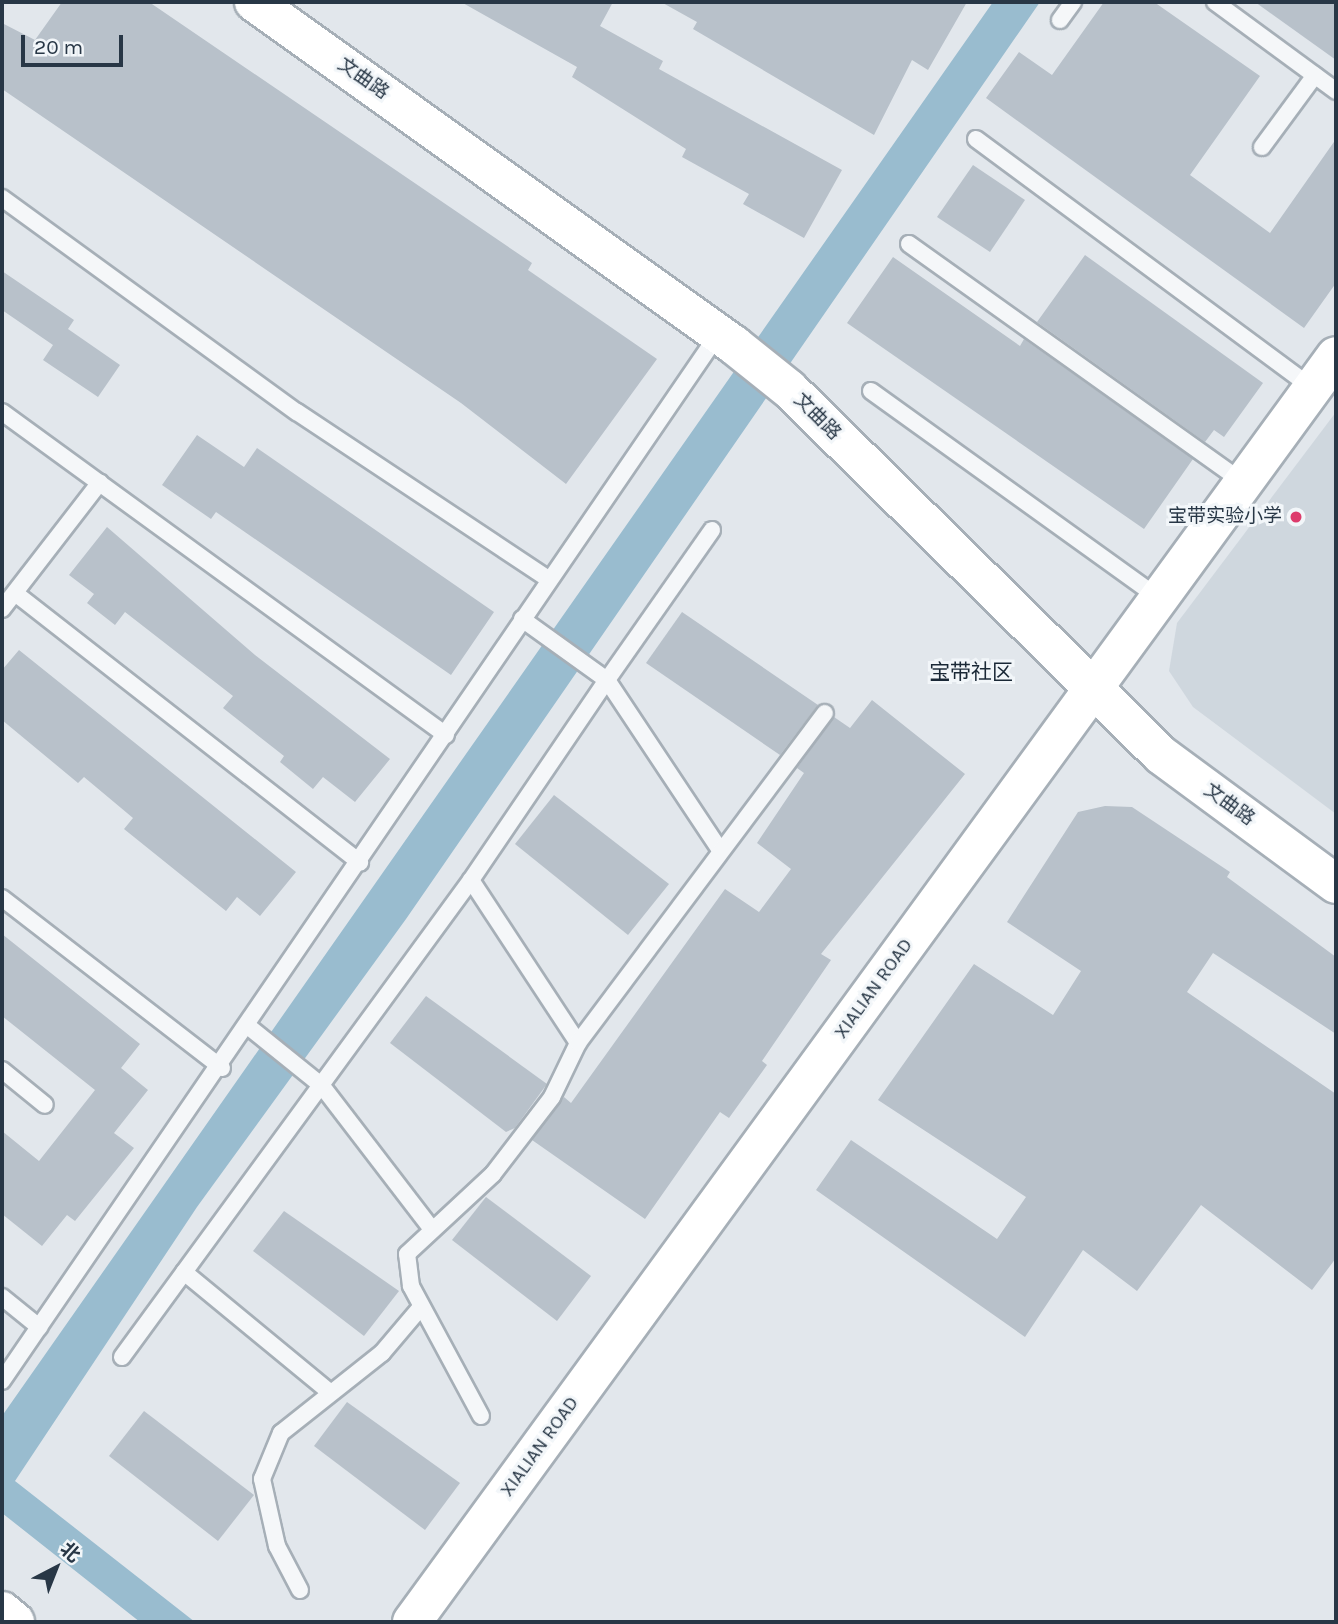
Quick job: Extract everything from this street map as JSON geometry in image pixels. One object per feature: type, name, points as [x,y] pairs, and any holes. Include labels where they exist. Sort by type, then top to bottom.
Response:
[{"type":"street","name":"文曲路","points":[[254,2],[726,339],[789,389],[1091,692],[1161,755],[1336,884]]},
{"type":"street","name":"XIALIAN ROAD","points":[[412,1622],[1336,356]]},
{"type":"street","points":[[2,1611],[15,1622]]},
{"type":"lane","points":[[1060,20],[1073,2]]},
{"type":"lane","points":[[1215,2],[1336,91]]},
{"type":"lane","points":[[1262,147],[1315,75]]},
{"type":"lane","points":[[976,139],[1313,388]]},
{"type":"lane","points":[[2,198],[297,412],[548,579]]},
{"type":"lane","points":[[909,244],[1244,483]]},
{"type":"lane","points":[[2,1381],[222,1068],[255,1032],[360,863],[548,579],[726,339]]},
{"type":"lane","points":[[871,391],[1160,598]]},
{"type":"lane","points":[[2,412],[446,735]]},
{"type":"lane","points":[[2,609],[100,482]]},
{"type":"lane","points":[[122,1357],[471,880],[712,530]]},
{"type":"lane","points":[[15,593],[360,863]]},
{"type":"lane","points":[[522,620],[607,680],[720,849]]},
{"type":"lane","points":[[481,1416],[421,1307],[407,1254],[430,1227],[493,1174],[552,1097],[578,1043],[720,849],[825,713]]},
{"type":"lane","points":[[471,880],[578,1043]]},
{"type":"lane","points":[[2,898],[222,1068]]},
{"type":"lane","points":[[255,1032],[322,1086],[430,1227]]},
{"type":"lane","points":[[2,1070],[45,1105]]},
{"type":"lane","points":[[184,1272],[331,1394]]},
{"type":"lane","points":[[2,1297],[39,1327]]},
{"type":"lane","points":[[300,1590],[277,1546],[262,1479],[281,1433],[382,1353],[421,1307]]},
{"type":"shaded area","name":"宝带实验小学","points":[[1336,412],[1336,814],[1193,707],[1169,671],[1177,623]]},
{"type":"water","points":[[993,2],[1040,2],[406,919],[197,1207],[15,1481],[195,1622],[140,1622],[2,1513],[2,1416]]},
{"type":"building","points":[[62,2],[149,2],[532,263],[528,270],[657,359],[566,484],[461,403],[2,89],[2,23],[35,40]]},
{"type":"building","points":[[461,2],[613,2],[600,26],[663,61],[659,69],[842,170],[804,238],[743,204],[749,194],[682,157],[686,149],[572,77],[577,67]]},
{"type":"building","points":[[661,2],[967,2],[928,70],[912,60],[874,135],[693,29],[697,22]]},
{"type":"building","points":[[1104,2],[1154,2],[1260,76],[1190,175],[1270,233],[1336,139],[1336,283],[1304,328],[986,98],[1019,52],[1052,75]]},
{"type":"building","points":[[1255,2],[1336,2],[1336,60]]},
{"type":"building","points":[[973,165],[1025,200],[990,252],[937,217]]},
{"type":"building","points":[[1085,255],[1263,383],[1224,437],[1214,430],[1205,442],[1037,322]]},
{"type":"building","points":[[893,257],[1020,346],[1024,339],[1193,459],[1144,529],[847,323]]},
{"type":"building","points":[[2,271],[74,320],[68,329],[120,365],[98,397],[43,360],[53,345],[2,310]]},
{"type":"building","points":[[197,435],[244,467],[257,448],[494,612],[451,675],[216,512],[211,519],[162,485]]},
{"type":"building","points":[[107,527],[255,655],[390,759],[355,802],[323,777],[313,789],[280,762],[284,756],[223,708],[233,696],[125,612],[115,625],[87,603],[94,594],[69,575]]},
{"type":"building","points":[[682,612],[818,705],[780,755],[646,663]]},
{"type":"building","points":[[19,650],[296,872],[260,916],[237,897],[226,911],[124,829],[133,818],[84,777],[78,783],[2,720],[2,670]]},
{"type":"building","points":[[872,700],[965,774],[821,954],[831,960],[762,1061],[767,1065],[729,1118],[720,1112],[645,1219],[532,1140],[564,1097],[571,1103],[725,889],[759,912],[791,869],[757,843],[804,773],[797,768],[834,717],[850,728]]},
{"type":"building","points":[[554,795],[669,884],[628,935],[515,844]]},
{"type":"building","points":[[1105,806],[1132,807],[1230,872],[1227,877],[1336,957],[1336,1034],[1213,953],[1187,992],[1336,1094],[1336,1258],[1312,1290],[1201,1205],[1137,1291],[1083,1250],[1025,1337],[816,1190],[851,1140],[997,1239],[1026,1197],[878,1100],[974,964],[1053,1015],[1081,971],[1007,922],[1078,812]]},
{"type":"building","points":[[2,934],[140,1044],[121,1068],[148,1090],[114,1133],[134,1148],[75,1221],[67,1215],[42,1246],[2,1214],[2,1131],[39,1161],[95,1090],[2,1016]]},
{"type":"building","points":[[426,996],[547,1084],[515,1128],[506,1132],[390,1043]]},
{"type":"building","points":[[486,1197],[591,1276],[557,1321],[452,1240]]},
{"type":"building","points":[[284,1211],[399,1291],[364,1336],[253,1251]]},
{"type":"building","points":[[347,1402],[460,1483],[425,1530],[314,1446]]},
{"type":"building","points":[[144,1411],[254,1495],[218,1541],[109,1456]]},
{"type":"place","name":"宝带实验小学","points":[[1296,517]]},
{"type":"district","name":"宝带社区","points":[[971,672]]}]
